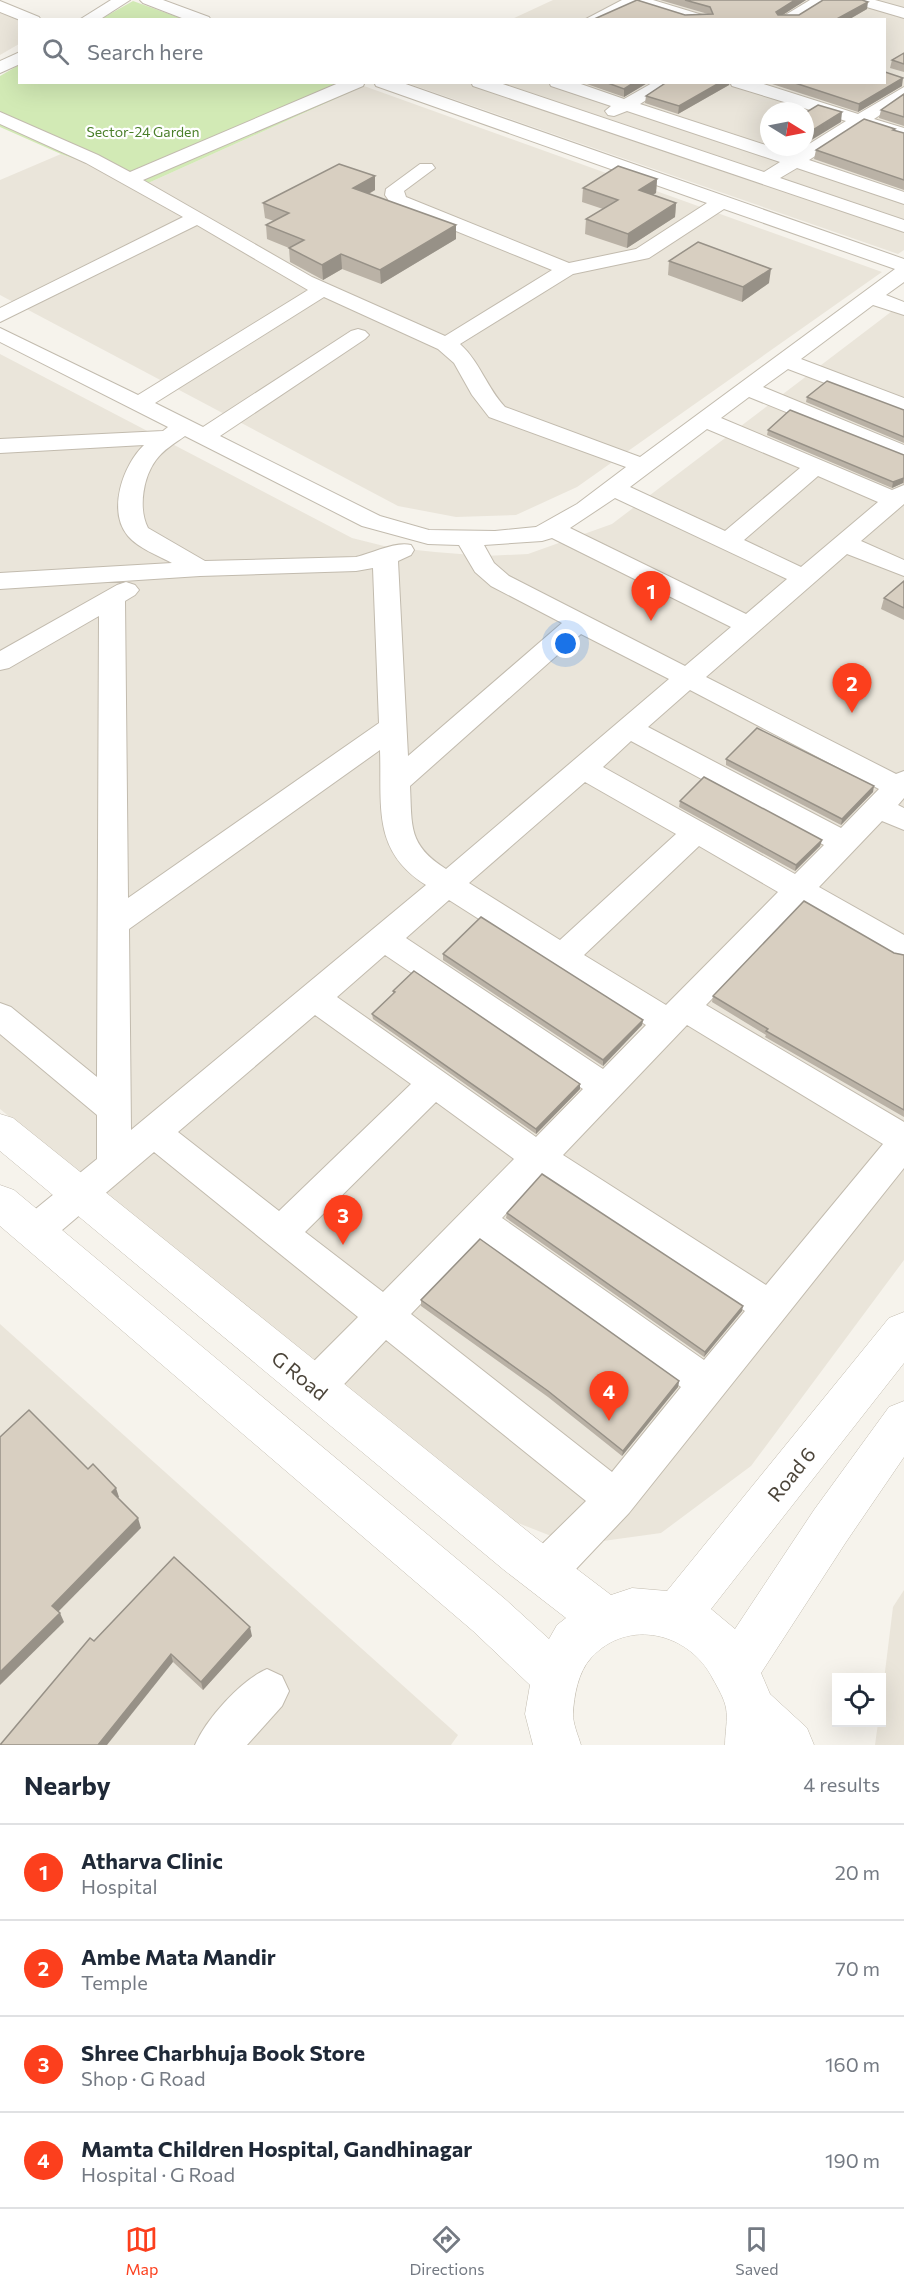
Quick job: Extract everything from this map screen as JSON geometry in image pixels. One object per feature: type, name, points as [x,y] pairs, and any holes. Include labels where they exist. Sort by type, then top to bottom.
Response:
[{"type":"street","points":[[90,18],[122,0]]},
{"type":"street","points":[[148,0],[198,18]]},
{"type":"street","points":[[596,18],[635,0],[680,17]]},
{"type":"street","points":[[789,18],[821,0]]},
{"type":"street","points":[[0,6],[28,18]]},
{"type":"street","points":[[860,7],[878,6],[904,13]]},
{"type":"street","points":[[0,68],[18,58]]},
{"type":"street","points":[[129,179],[352,84]]},
{"type":"street","points":[[388,84],[904,266]]},
{"type":"street","points":[[485,84],[904,226]]},
{"type":"street","points":[[563,84],[904,198]]},
{"type":"street","points":[[594,121],[663,84]]},
{"type":"street","points":[[744,84],[904,134]]},
{"type":"street","points":[[422,96],[441,87]]},
{"type":"street","points":[[766,179],[904,92]]},
{"type":"street","points":[[0,117],[66,145],[198,217],[322,290],[446,344],[456,350],[465,361],[487,404],[497,412],[644,466]]},
{"type":"street","points":[[426,168],[395,189],[394,195],[399,201],[567,269]]},
{"type":"street","points":[[446,344],[567,269],[642,254],[722,202]]},
{"type":"street","points":[[0,315],[198,217]]},
{"type":"street","points":[[0,334],[138,404],[186,434],[371,521],[428,537],[495,538],[542,534],[585,509],[904,272]]},
{"type":"street","points":[[138,404],[322,290]]},
{"type":"street","points":[[871,297],[904,309]]},
{"type":"street","points":[[200,569],[138,533],[131,525],[130,513],[141,462],[150,452],[186,434],[358,335]]},
{"type":"street","points":[[787,361],[901,401]]},
{"type":"street","points":[[748,389],[904,453]]},
{"type":"street","points":[[706,420],[816,466],[900,496]]},
{"type":"street","points":[[0,446],[186,434]]},
{"type":"street","points":[[726,543],[816,466]]},
{"type":"street","points":[[614,488],[804,578]]},
{"type":"street","points":[[35,1232],[384,939],[900,496]]},
{"type":"street","points":[[551,528],[750,626]]},
{"type":"street","points":[[0,581],[200,569],[356,564],[385,558],[428,537]]},
{"type":"street","points":[[315,1387],[844,842],[896,799],[688,679],[500,581],[484,567],[468,538]]},
{"type":"street","points":[[844,543],[904,569]]},
{"type":"street","points":[[385,558],[398,831],[407,853],[420,867],[563,956],[676,1015],[904,1141],[709,1385],[615,1498],[544,1572]]},
{"type":"street","points":[[0,662],[157,572]]},
{"type":"street","points":[[112,598],[114,1165]]},
{"type":"street","points":[[396,783],[579,622]]},
{"type":"street","points":[[113,924],[393,727]]},
{"type":"street","points":[[630,729],[844,842]]},
{"type":"street","points":[[583,768],[904,949]]},
{"type":"street","points":[[563,956],[697,831]]},
{"type":"street","points":[[384,939],[605,1087]]},
{"type":"street","points":[[313,997],[538,1157],[770,1307]]},
{"type":"street","points":[[0,1016],[113,1109]]},
{"type":"street","points":[[280,1233],[434,1083]]},
{"type":"street","name":"G Road","points":[[0,1129],[315,1387],[603,1618]]},
{"type":"street","points":[[153,1132],[615,1498]]},
{"type":"street","points":[[0,1202],[489,1615],[554,1675]]},
{"type":"street","points":[[477,1220],[709,1385]]},
{"type":"street","name":"Road 6","points":[[678,1615],[904,1331]]},
{"type":"street","points":[[745,1707],[830,1526],[904,1421]]},
{"type":"street","points":[[557,1745],[549,1715],[554,1675],[573,1641],[603,1618],[639,1609],[678,1615],[712,1636],[745,1707],[790,1745]]},
{"type":"street","points":[[217,1745],[267,1691]]},
{"type":"shaded area","points":[[553,0],[904,0],[904,250],[898,254],[410,84],[886,84],[886,18],[514,18]]},
{"type":"shaded area","points":[[0,10],[18,19],[18,45],[0,55]]},
{"type":"shaded area","points":[[364,86],[882,272],[577,487],[516,515],[456,517],[398,506],[0,295],[0,180],[61,154],[146,184]]},
{"type":"shaded area","points":[[904,302],[904,1260],[751,1466],[661,1533],[574,1545],[485,1510],[0,1109],[0,354],[352,538],[388,547],[435,552],[485,556],[528,554],[612,524]]},
{"type":"shaded area","points":[[0,1324],[458,1735],[451,1745],[0,1745]]},
{"type":"shaded area","points":[[904,1590],[904,1745],[875,1745],[877,1727],[886,1727],[885,1673],[893,1607]]},
{"type":"green space","points":[[133,1],[180,18],[103,18]]},
{"type":"green space","name":"Sector-24 Garden","points":[[18,66],[18,84],[359,84],[364,86],[146,184],[61,154],[0,127],[0,76]]},
{"type":"building","points":[[637,0],[685,15],[713,14],[710,7],[685,0],[795,0],[776,12],[778,15],[799,15],[823,0],[868,2],[839,18],[596,18]]},
{"type":"building","points":[[904,53],[904,64],[892,60]]},
{"type":"building","points":[[886,72],[903,78],[859,104],[798,84],[886,84]]},
{"type":"building","points":[[610,84],[632,84],[624,89]]},
{"type":"building","points":[[664,84],[718,84],[679,106],[646,96]]},
{"type":"building","points":[[904,94],[904,117],[881,110]]},
{"type":"building","points":[[818,105],[842,112],[814,129],[814,107]]},
{"type":"building","points":[[864,119],[904,133],[904,180],[816,150]]},
{"type":"building","points":[[339,164],[375,176],[353,188],[456,225],[380,270],[341,254],[322,265],[289,248],[304,240],[266,225],[289,213],[263,203]]},
{"type":"building","points":[[618,166],[657,179],[639,190],[676,203],[628,234],[586,219],[618,200],[583,188]]},
{"type":"building","points":[[698,242],[771,269],[743,287],[669,261]]},
{"type":"building","points":[[827,381],[904,410],[904,437],[807,397]]},
{"type":"building","points":[[790,410],[904,455],[904,478],[893,482],[768,430]]},
{"type":"building","points":[[904,581],[904,608],[884,598]]},
{"type":"building","points":[[757,728],[874,786],[842,819],[726,759]]},
{"type":"building","points":[[704,777],[822,840],[796,865],[680,801]]},
{"type":"building","points":[[804,901],[894,953],[904,955],[904,1110],[766,1031],[768,1029],[713,996]]},
{"type":"building","points":[[481,917],[643,1020],[603,1060],[443,954]]},
{"type":"building","points":[[414,971],[580,1084],[536,1129],[372,1014]]},
{"type":"building","points":[[542,1174],[743,1306],[705,1352],[507,1213]]},
{"type":"building","points":[[480,1239],[679,1381],[623,1451],[548,1391],[421,1300]]},
{"type":"building","points":[[29,1410],[88,1469],[93,1464],[116,1488],[112,1492],[138,1518],[52,1606],[60,1613],[0,1672],[0,1437]]},
{"type":"building","points":[[174,1557],[250,1627],[201,1682],[171,1654],[98,1745],[0,1745],[90,1638],[94,1641]]},
{"type":"place","name":"Atharva Clinic","points":[[651,621]]},
{"type":"place","name":"Ambe Mata Mandir","points":[[852,713]]},
{"type":"place","name":"Shree Charbhuja Book Store","points":[[343,1245]]},
{"type":"place","name":"Mamta Children Hospital, Gandhinagar","points":[[609,1421]]}]
